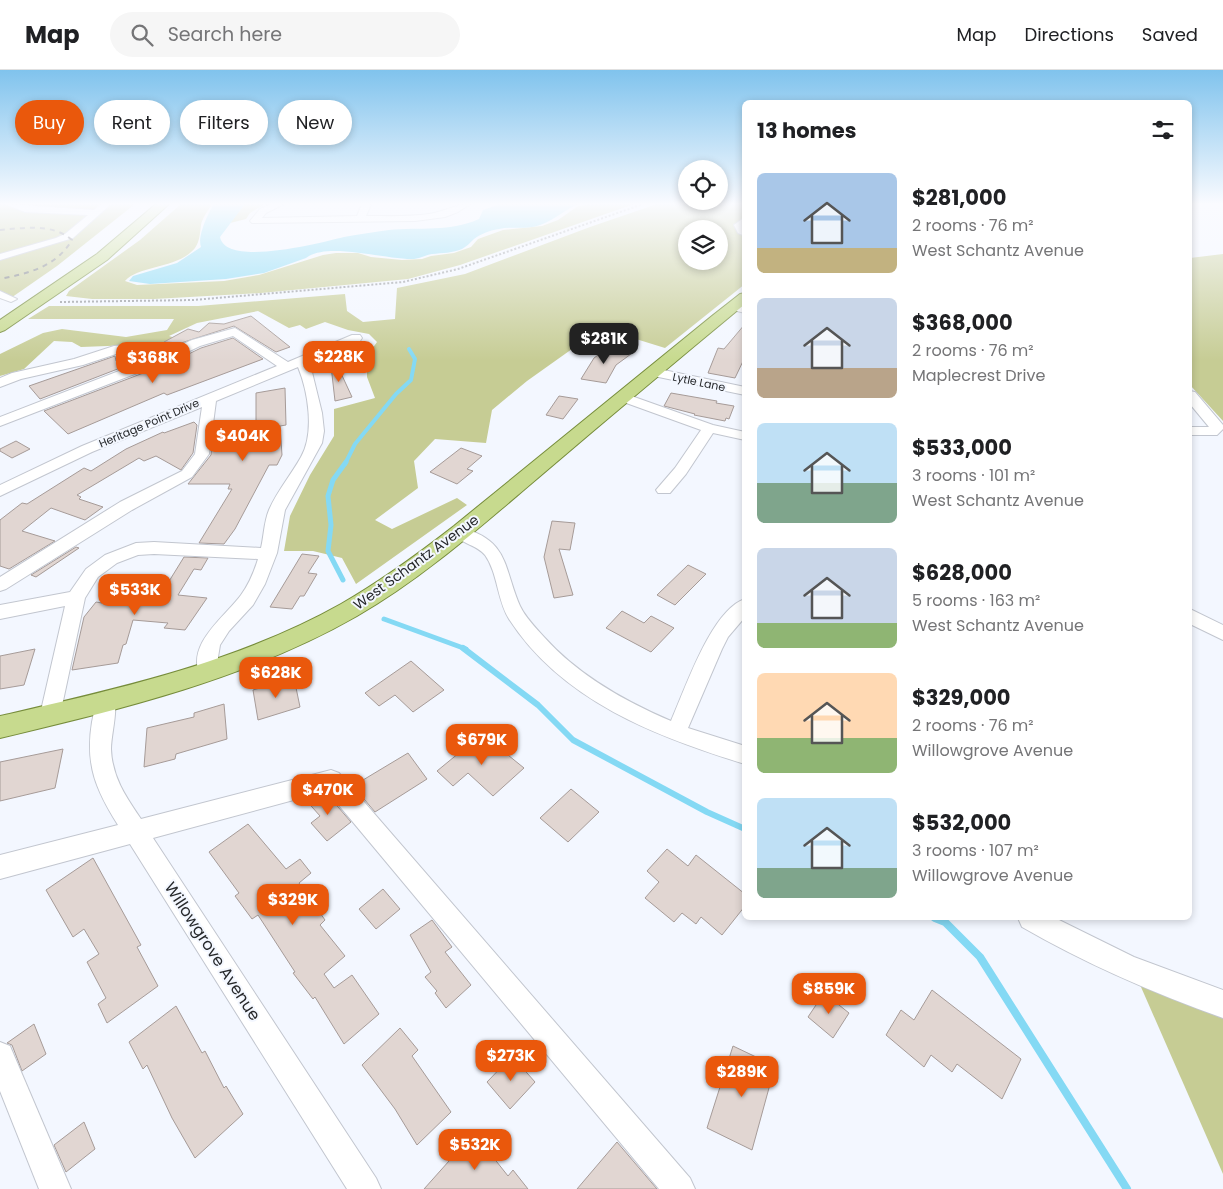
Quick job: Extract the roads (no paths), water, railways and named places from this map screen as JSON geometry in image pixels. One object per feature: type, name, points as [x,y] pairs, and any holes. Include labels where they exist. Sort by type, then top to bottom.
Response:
[{"type":"main road","points":[[0,312],[54,277],[81,256]]},
{"type":"main road","points":[[0,327],[103,256]]},
{"type":"main road","name":"West Schantz Avenue","points":[[0,727],[106,702],[208,673],[248,658],[304,633],[349,610],[381,590],[459,532],[654,372],[741,305]]},
{"type":"street","points":[[0,294],[12,299]]},
{"type":"street","points":[[0,422],[210,338],[235,332],[305,368],[316,438],[304,465],[279,505],[268,554],[253,590],[243,605],[218,630],[212,642],[207,657],[208,673]]},
{"type":"street","name":"Heritage Point Drive","points":[[0,492],[87,449],[356,338]]},
{"type":"street","points":[[0,383],[17,376],[78,362],[114,350],[155,347],[184,349]]},
{"type":"street","name":"Lytle Lane","points":[[654,372],[742,390]]},
{"type":"street","points":[[623,397],[709,428],[742,435]]},
{"type":"street","points":[[1192,397],[1218,427],[1212,432],[1192,431]]},
{"type":"street","points":[[0,584],[126,506],[187,474],[202,454],[209,398]]},
{"type":"street","points":[[664,490],[681,471],[709,428]]},
{"type":"street","points":[[459,532],[483,544],[492,554],[497,562],[506,595],[515,614],[534,639],[562,667],[631,713],[676,732],[742,755]]},
{"type":"street","points":[[50,715],[76,597],[92,573],[111,559],[136,549],[154,548],[268,554]]},
{"type":"street","points":[[0,612],[76,597]]},
{"type":"street","points":[[676,732],[722,631],[742,608]]},
{"type":"street","points":[[1192,617],[1223,633]]},
{"type":"street","name":"Willowgrove Avenue","points":[[106,702],[100,739],[103,776],[112,795],[365,1189]]},
{"type":"street","points":[[0,867],[331,780],[678,1189]]},
{"type":"street","points":[[1034,920],[1072,942],[1134,971],[1223,1004]]},
{"type":"street","points":[[0,1056],[55,1189]]},
{"type":"water","points":[[187,256],[310,256],[264,273],[226,279],[150,284],[129,281],[133,276],[177,263]]},
{"type":"water","points":[[381,256],[424,256],[414,259]]},
{"type":"waterway","points":[[346,462],[355,444],[396,394],[411,380],[415,359],[409,349]]},
{"type":"waterway","points":[[343,580],[328,551],[331,525],[328,496],[333,480],[346,462]]},
{"type":"waterway","points":[[384,619],[466,649]]},
{"type":"waterway","points":[[463,648],[538,705],[573,740],[707,812],[742,828]]},
{"type":"waterway","points":[[940,920],[945,922],[980,957],[1127,1189]]},
{"type":"railway","points":[[0,279],[31,271],[50,263],[59,256]]}]
